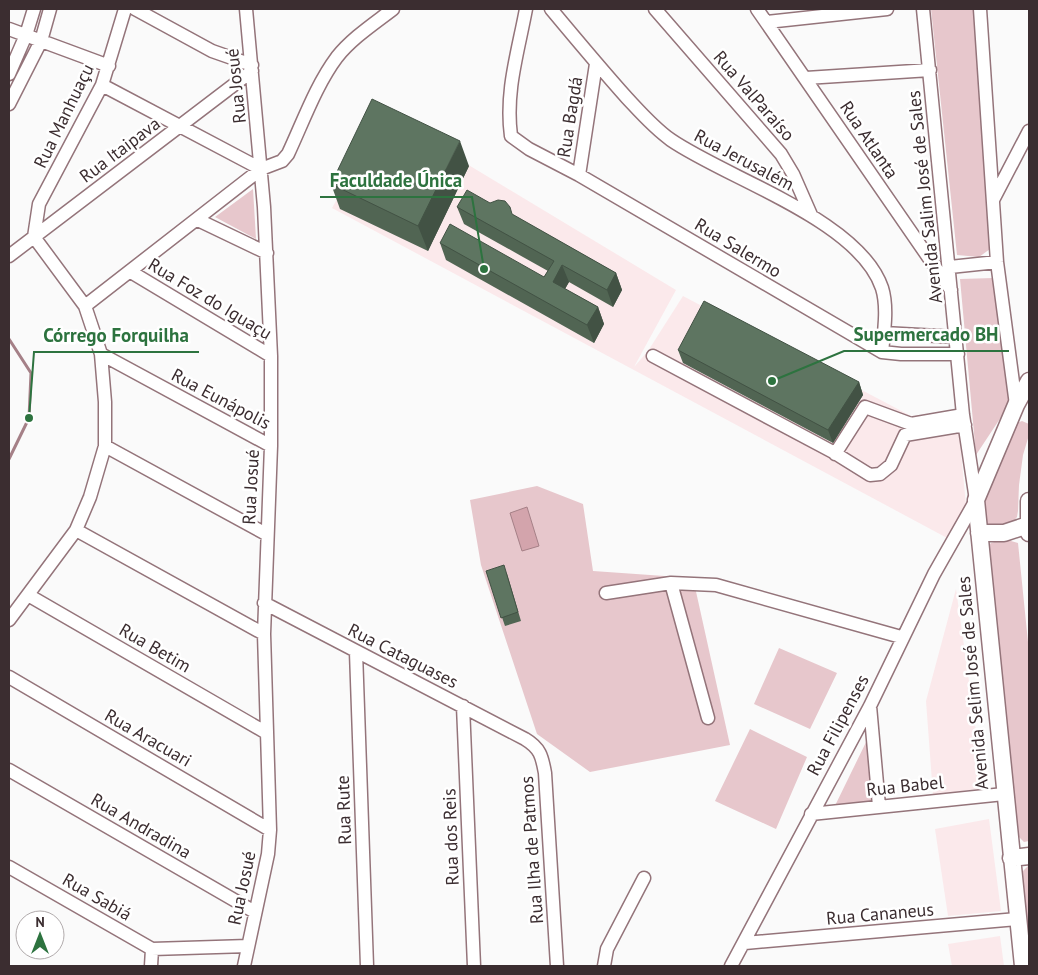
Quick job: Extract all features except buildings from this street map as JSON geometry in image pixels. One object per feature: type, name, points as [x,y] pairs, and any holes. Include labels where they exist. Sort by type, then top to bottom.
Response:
[{"type":"main road","name":"Avenida Selim José de Sales","points":[[1023,966],[1004,794],[976,500],[1023,407],[1029,381]]},
{"type":"main road","points":[[979,533],[1004,533],[1029,529],[1029,501]]},
{"type":"main road","points":[[1011,858],[1029,856]]},
{"type":"street","points":[[9,74],[26,35],[34,9]]},
{"type":"street","points":[[9,104],[41,41],[50,9]]},
{"type":"street","name":"Rua Manhuaçu","points":[[34,237],[40,204],[102,86],[125,9]]},
{"type":"street","points":[[134,9],[212,51],[252,68]]},
{"type":"street","name":"Rua Josué","points":[[244,966],[268,854],[270,830],[265,732],[264,603],[271,446],[271,356],[267,253],[246,9]]},
{"type":"street","points":[[85,306],[198,220],[261,169],[282,161],[288,154],[321,84],[338,57],[351,42],[394,9]]},
{"type":"street","name":"Rua Salermo","points":[[526,9],[510,84],[509,118],[511,136],[529,149],[579,175],[882,352],[958,354]]},
{"type":"street","name":"Rua Jerusalém","points":[[551,9],[596,64],[651,124],[671,140],[716,167],[811,215],[853,248],[873,270],[882,288],[884,333],[882,352]]},
{"type":"street","name":"Rua ValParaíso","points":[[655,9],[781,154],[793,174],[811,215]]},
{"type":"street","name":"Rua Atlanta","points":[[757,9],[952,292]]},
{"type":"street","points":[[767,22],[887,9]]},
{"type":"street","name":"Avenida Salim José de Sales","points":[[922,9],[930,70],[964,420],[976,500]]},
{"type":"street","points":[[980,9],[997,262],[1023,407]]},
{"type":"street","points":[[9,29],[109,66]]},
{"type":"street","name":"Rua Bagdá","points":[[579,175],[596,64]]},
{"type":"street","name":"Rua Itaipava","points":[[9,256],[180,127],[252,68]]},
{"type":"street","points":[[806,78],[930,70]]},
{"type":"street","points":[[102,86],[261,169]]},
{"type":"street","points":[[993,200],[1029,131]]},
{"type":"street","points":[[198,220],[267,253]]},
{"type":"street","points":[[9,620],[76,530],[90,497],[105,446],[105,402],[101,354],[85,306],[34,237]]},
{"type":"street","points":[[950,267],[997,262]]},
{"type":"street","name":"Rua Foz do Iguaçu","points":[[131,272],[271,356]]},
{"type":"street","points":[[884,333],[956,337]]},
{"type":"street","name":"Rua Eunápolis","points":[[101,354],[271,446]]},
{"type":"street","points":[[653,356],[875,476],[891,465],[905,435],[964,420]]},
{"type":"street","points":[[835,454],[865,407],[911,424],[964,420]]},
{"type":"street","points":[[105,446],[266,534]]},
{"type":"street","name":"Rua Filipenses","points":[[731,966],[745,943],[810,814],[870,706],[901,637],[976,500]]},
{"type":"street","points":[[76,530],[264,634]]},
{"type":"street","points":[[606,593],[671,583],[716,585],[901,637]]},
{"type":"street","points":[[671,583],[708,718]]},
{"type":"street","name":"Rua Betim","points":[[28,595],[265,732]]},
{"type":"street","name":"Rua Cataguases","points":[[264,603],[525,739]]},
{"type":"street","name":"Rua Rute","points":[[356,652],[367,966]]},
{"type":"street","name":"Rua Aracuari","points":[[9,677],[270,830]]},
{"type":"street","name":"Rua dos Reis","points":[[462,706],[474,966]]},
{"type":"street","points":[[870,706],[879,806]]},
{"type":"street","name":"Rua Ilha de Patmos","points":[[525,739],[534,744],[542,755],[545,773],[557,966]]},
{"type":"street","name":"Rua Andradina","points":[[9,770],[255,912]]},
{"type":"street","name":"Rua Babel","points":[[810,814],[1004,794]]},
{"type":"street","name":"Rua Sabiá","points":[[9,867],[152,948]]},
{"type":"street","points":[[604,966],[607,949],[644,878]]},
{"type":"street","name":"Rua Cananeus","points":[[745,943],[1018,919]]},
{"type":"street","points":[[151,966],[152,948],[248,946]]},
{"type":"shaded area","points":[[931,9],[975,9],[992,236],[990,249],[979,257],[957,255]]},
{"type":"shaded area","points":[[384,114],[676,290],[634,367],[648,351],[683,296],[911,416],[957,411],[966,505],[949,539],[332,208]]},
{"type":"shaded area","points":[[253,189],[256,239],[215,217]]},
{"type":"shaded area","points":[[993,278],[1011,402],[976,455],[960,279]]},
{"type":"shaded area","points":[[1022,421],[1029,424],[1029,435],[1023,455],[1017,517],[1010,526],[987,525],[984,513],[988,487],[999,459],[1017,423]]},
{"type":"shaded area","points":[[537,486],[583,504],[593,571],[693,578],[730,745],[590,772],[537,734],[481,565],[470,500]]},
{"type":"shaded area","points":[[527,507],[539,546],[522,551],[510,513]]},
{"type":"shaded area","points":[[1004,539],[1018,543],[1029,652],[1029,841],[1024,842],[1018,836],[986,548],[991,543]]},
{"type":"shaded area","points":[[956,589],[984,788],[933,795],[926,701]]},
{"type":"shaded area","points":[[779,648],[837,673],[810,729],[754,704]]},
{"type":"shaded area","points":[[750,729],[807,757],[776,829],[715,801]]},
{"type":"shaded area","points":[[871,732],[876,812],[829,818]]},
{"type":"shaded area","points":[[989,819],[1001,911],[948,916],[935,829]]},
{"type":"shaded area","points":[[1029,865],[1029,950],[1021,873]]},
{"type":"shaded area","points":[[1000,936],[1004,966],[952,966],[948,944]]},
{"type":"waterway","points":[[9,339],[31,373],[29,418],[9,459]]},
{"type":"place","name":"Faculdade Única","points":[[484,269]]},
{"type":"place","name":"Supermercado BH","points":[[772,381]]},
{"type":"place","name":"Córrego Forquilha","points":[[29,418]]}]
